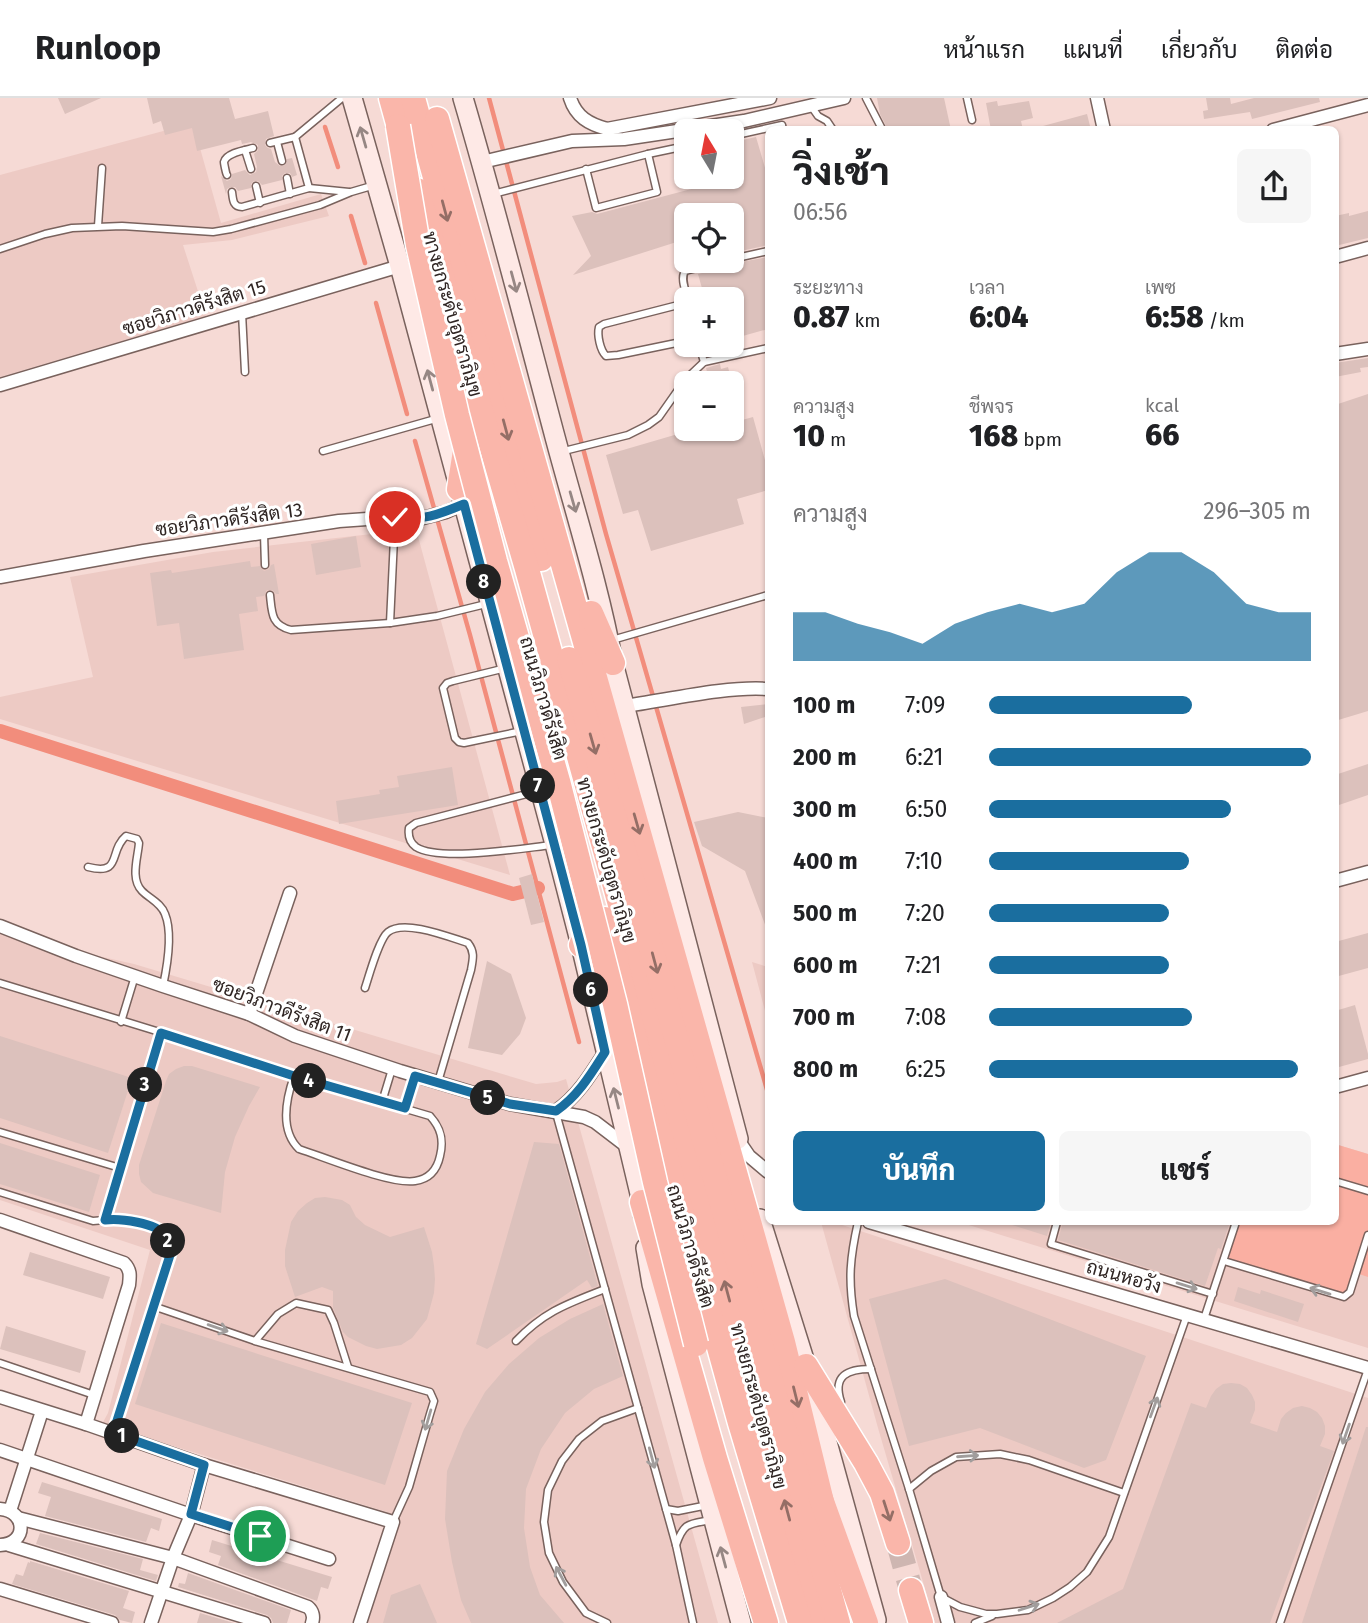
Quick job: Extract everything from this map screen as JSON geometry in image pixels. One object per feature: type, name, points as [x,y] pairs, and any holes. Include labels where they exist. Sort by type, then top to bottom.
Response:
[{"type":"highway","name":"ถนนวิภาวดีรังสิต","points":[[375,98],[617,961],[659,1129],[740,1423],[800,1623]]},
{"type":"highway","name":"ทางยกระดับอุตราภิมุข","points":[[391,98],[527,569],[819,1623]]},
{"type":"highway","name":"ทางยกระดับอุตราภิมุข","points":[[413,98],[838,1623]]},
{"type":"highway","points":[[431,98],[783,1342],[854,1623]]},
{"type":"highway","points":[[438,98],[552,459],[563,530],[595,625],[611,652]]},
{"type":"highway","points":[[398,126],[418,245],[457,415],[498,573],[558,781],[615,1004],[655,1182],[696,1343],[781,1623]]},
{"type":"highway","points":[[456,501],[469,428]]},
{"type":"highway","points":[[581,945],[617,961]]},
{"type":"highway","points":[[642,1202],[766,1623]]},
{"type":"highway","points":[[806,1366],[882,1493],[898,1543]]},
{"type":"highway","points":[[819,1492],[866,1623]]},
{"type":"highway","points":[[911,1590],[921,1623]]},
{"type":"main road","name":"ถนนวิภาวดีรังสิต","points":[[352,98],[400,266],[439,418],[456,501],[490,603],[581,945],[642,1202],[647,1262],[652,1284],[741,1623]]},
{"type":"main road","points":[[463,98],[491,195],[552,459]]},
{"type":"main road","points":[[611,652],[738,1140],[765,1219]]},
{"type":"main road","points":[[767,1225],[877,1623]]},
{"type":"street","points":[[570,98],[579,116],[593,125],[607,129],[770,98]]},
{"type":"street","points":[[482,162],[572,142],[624,139],[744,121],[844,98]]},
{"type":"street","points":[[1097,98],[1103,126]]},
{"type":"street","points":[[1288,126],[1368,105]]},
{"type":"street","points":[[1339,256],[1368,248]]},
{"type":"street","name":"ซอยวิภาวดีรังสิต 15","points":[[0,385],[400,266]]},
{"type":"street","points":[[1339,354],[1368,349]]},
{"type":"street","name":"ซอยวิภาวดีรังสิต 13","points":[[0,578],[144,551],[339,521],[395,517],[415,520],[456,501]]},
{"type":"street","points":[[625,706],[715,692],[765,689]]},
{"type":"street","points":[[1339,880],[1368,872]]},
{"type":"street","points":[[249,1014],[290,893]]},
{"type":"street","name":"ซอยวิภาวดีรังสิต 11","points":[[0,926],[76,956],[249,1014],[295,1036],[392,1069],[510,1104],[584,1117],[595,1122],[629,1148]]},
{"type":"street","points":[[556,1111],[581,1088],[605,1052]]},
{"type":"street","points":[[1339,1086],[1368,1078]]},
{"type":"street","points":[[738,1140],[749,1156],[765,1169]]},
{"type":"street","points":[[1,1222],[124,1263],[131,1274],[86,1424]]},
{"type":"street","name":"ถนนหอวัง","points":[[879,1225],[1368,1369]]},
{"type":"street","points":[[0,1397],[204,1465],[393,1522],[359,1623]]},
{"type":"street","points":[[10,1513],[42,1411]]},
{"type":"street","points":[[0,1450],[329,1559]]},
{"type":"street","points":[[151,1623],[191,1514],[204,1465]]},
{"type":"street","points":[[4,1545],[19,1536],[21,1527],[10,1513]]},
{"type":"street","points":[[10,1513],[173,1558],[308,1607],[312,1610],[312,1623]]},
{"type":"street","points":[[4,1545],[264,1623]]},
{"type":"street","points":[[0,1589],[112,1623]]},
{"type":"street","points":[[940,1597],[948,1623]]},
{"type":"lane","points":[[282,161],[273,143],[295,137],[342,98]]},
{"type":"lane","points":[[866,98],[880,126]]},
{"type":"lane","points":[[967,98],[972,120]]},
{"type":"lane","points":[[811,106],[830,126]]},
{"type":"lane","points":[[744,133],[765,129]]},
{"type":"lane","points":[[295,137],[309,188]]},
{"type":"lane","points":[[227,175],[225,160],[228,156],[249,149],[251,169]]},
{"type":"lane","points":[[491,195],[674,149]]},
{"type":"lane","points":[[586,169],[596,208],[657,192],[648,154]]},
{"type":"lane","points":[[98,226],[102,168]]},
{"type":"lane","points":[[287,178],[290,194]]},
{"type":"lane","points":[[0,249],[72,228],[122,226],[213,232],[231,229],[320,205],[377,185]]},
{"type":"lane","points":[[256,186],[260,203]]},
{"type":"lane","points":[[232,192],[238,207],[309,188],[351,192]]},
{"type":"lane","points":[[744,256],[765,252]]},
{"type":"lane","points":[[674,305],[604,324],[598,331],[606,356],[674,343]]},
{"type":"lane","points":[[242,313],[245,372]]},
{"type":"lane","points":[[552,459],[628,435],[648,425],[659,417],[685,380],[704,362],[765,349]]},
{"type":"lane","points":[[703,357],[704,362]]},
{"type":"lane","points":[[323,451],[439,418]]},
{"type":"lane","points":[[390,623],[395,517]]},
{"type":"lane","points":[[264,534],[265,565]]},
{"type":"lane","points":[[270,595],[272,615],[276,622],[282,628],[291,630],[390,623],[490,603]]},
{"type":"lane","points":[[611,652],[765,596]]},
{"type":"lane","points":[[507,668],[453,681],[443,688],[454,738],[464,743],[524,730]]},
{"type":"lane","points":[[540,790],[436,816],[416,823],[410,828],[408,835],[415,847],[442,853],[469,854],[555,844]]},
{"type":"lane","points":[[88,867],[106,869],[111,865],[122,839],[126,836],[137,839],[138,885],[141,891],[160,906],[166,916],[168,958],[163,986]]},
{"type":"lane","points":[[365,988],[381,941],[387,932],[403,926],[468,943],[473,958],[471,970],[438,1082]]},
{"type":"lane","points":[[121,1022],[135,976]]},
{"type":"lane","points":[[0,983],[430,1116],[440,1129],[442,1139],[439,1161],[434,1172],[417,1181],[388,1179],[299,1149],[292,1142],[288,1130],[286,1105],[294,1076]]},
{"type":"lane","points":[[105,1220],[161,1033]]},
{"type":"lane","points":[[382,1102],[392,1069]]},
{"type":"lane","points":[[405,1108],[415,1076]]},
{"type":"lane","points":[[556,1111],[676,1545],[693,1623]]},
{"type":"lane","points":[[0,1132],[120,1168]]},
{"type":"lane","points":[[1339,1182],[1368,1191]]},
{"type":"lane","points":[[0,1192],[93,1221],[125,1220],[149,1226],[165,1235],[171,1252],[113,1433]]},
{"type":"lane","points":[[857,1225],[851,1254],[850,1293],[854,1315],[940,1597],[960,1607],[986,1614],[1028,1609],[1053,1598],[1087,1572],[1109,1536],[1187,1314]]},
{"type":"lane","points":[[1056,1225],[1051,1244],[1213,1294]]},
{"type":"lane","points":[[1204,1320],[1235,1225]]},
{"type":"lane","points":[[1224,1261],[1344,1297],[1350,1292],[1368,1235]]},
{"type":"lane","points":[[516,1341],[528,1328],[556,1309],[605,1289]]},
{"type":"lane","points":[[255,1341],[278,1314],[296,1303],[328,1310],[348,1367]]},
{"type":"lane","points":[[153,1306],[255,1341],[430,1392],[434,1401],[409,1487],[393,1522]]},
{"type":"lane","points":[[0,1363],[96,1395]]},
{"type":"lane","points":[[846,1411],[838,1394],[839,1382],[847,1372],[871,1369]]},
{"type":"lane","points":[[1280,1623],[1368,1369]]},
{"type":"lane","points":[[607,1623],[586,1613],[563,1582],[550,1553],[544,1522],[548,1490],[562,1461],[579,1438],[602,1421],[638,1408]]},
{"type":"lane","points":[[863,1439],[866,1463]]},
{"type":"lane","points":[[909,1489],[931,1471],[956,1457],[1000,1454],[1047,1465],[1124,1493]]},
{"type":"lane","points":[[666,1509],[711,1512]]},
{"type":"lane","points":[[676,1545],[683,1529],[711,1512]]},
{"type":"lane","points":[[975,1623],[998,1614]]},
{"type":"shaded area","points":[[193,123],[221,223],[321,194],[329,216],[232,240],[183,245],[206,316],[0,377],[0,175]]},
{"type":"shaded area","points":[[416,529],[510,875],[0,719],[0,697],[93,677],[70,577],[213,552]]},
{"type":"shaded area","points":[[0,934],[134,964],[536,1084],[566,1079],[718,1623],[358,1623],[396,1526],[387,1512],[102,1424],[108,1413],[150,1250],[0,1200]]},
{"type":"shaded area","points":[[752,962],[765,966],[765,1011]]},
{"type":"shaded area","points":[[1339,1145],[1368,1154],[1368,1348],[969,1225],[1339,1225]]},
{"type":"shaded area","points":[[1339,1145],[1368,1154],[1368,1277],[1356,1273],[1346,1296],[1224,1261],[1236,1225],[1339,1225]]},
{"type":"shaded area","points":[[822,1225],[842,1225],[1368,1398],[1368,1623],[935,1623]]},
{"type":"building","points":[[58,98],[101,98],[65,114]]},
{"type":"building","points":[[147,98],[229,98],[235,119],[268,111],[274,136],[266,139],[265,145],[271,149],[275,162],[280,166],[292,158],[297,175],[292,177],[290,173],[285,173],[282,180],[262,185],[254,181],[251,188],[238,191],[231,187],[226,194],[221,176],[227,181],[232,174],[245,170],[250,175],[256,172],[254,154],[258,145],[251,142],[242,144],[241,140],[197,151],[192,128],[165,135],[161,121],[153,124]]},
{"type":"building","points":[[877,98],[944,98],[950,126],[886,126]]},
{"type":"building","points":[[1206,98],[1230,98],[1231,104],[1254,98],[1319,98],[1320,102],[1252,119],[1250,112],[1204,119],[1203,111],[1208,110]]},
{"type":"building","points":[[997,101],[998,106],[1029,101],[1033,118],[1021,121],[1022,126],[990,126],[986,103]]},
{"type":"building","points":[[1087,114],[1090,126],[1043,126]]},
{"type":"building","points":[[756,137],[765,168],[765,246],[744,250],[744,203],[674,203],[674,243],[573,275],[591,256],[572,216],[592,212],[597,214],[691,189],[744,189],[744,140]]},
{"type":"building","points":[[1368,211],[1368,238],[1339,245],[1339,215],[1349,213],[1349,216]]},
{"type":"building","points":[[765,258],[765,330],[744,336],[744,287],[702,287],[698,274],[744,273],[744,261]]},
{"type":"building","points":[[1368,358],[1368,367],[1360,368],[1361,372],[1339,376],[1339,362]]},
{"type":"building","points":[[720,364],[721,369],[728,367],[729,371],[707,371],[706,368]]},
{"type":"building","points":[[1368,394],[1368,711],[1339,720],[1339,404]]},
{"type":"building","points":[[753,417],[765,460],[765,491],[737,499],[744,524],[651,551],[638,510],[623,514],[606,455],[674,435],[674,441],[744,441],[744,419]]},
{"type":"building","points":[[356,536],[361,567],[316,575],[311,544]]},
{"type":"building","points":[[250,561],[251,567],[260,566],[264,571],[274,564],[279,594],[267,590],[264,596],[256,597],[258,611],[239,614],[244,650],[184,659],[179,623],[157,626],[150,573],[171,570],[172,573]]},
{"type":"building","points":[[765,704],[765,717],[744,724],[741,707]]},
{"type":"building","points":[[1368,764],[1368,795],[1339,805],[1339,774]]},
{"type":"building","points":[[452,767],[458,805],[339,824],[336,801],[380,794],[379,790],[399,787],[397,776]]},
{"type":"building","points":[[738,812],[765,817],[765,925],[745,871],[702,846],[694,822]]},
{"type":"building","points":[[532,874],[544,922],[531,925],[519,878]]},
{"type":"building","points":[[1368,933],[1368,968],[1339,976],[1339,941]]},
{"type":"building","points":[[487,961],[511,974],[526,1018],[520,1034],[502,1055],[468,1048]]},
{"type":"building","points":[[1355,1005],[1368,1059],[1339,1067],[1339,1010]]},
{"type":"building","points":[[0,1036],[132,1078],[108,1153],[0,1118]]},
{"type":"building","points":[[184,1066],[192,1066],[260,1087],[235,1137],[225,1172],[221,1213],[153,1193],[141,1182],[139,1165],[166,1081],[169,1074]]},
{"type":"building","points":[[534,1142],[559,1144],[598,1286],[592,1288],[587,1280],[487,1349],[476,1344]]},
{"type":"building","points":[[0,1143],[100,1175],[89,1212],[0,1184]]},
{"type":"building","points":[[315,1198],[342,1200],[350,1205],[356,1217],[365,1225],[390,1237],[424,1227],[432,1252],[434,1293],[427,1319],[412,1338],[401,1345],[377,1349],[348,1337],[343,1332],[333,1308],[333,1291],[322,1287],[295,1297],[285,1266],[285,1250],[291,1222],[307,1203]]},
{"type":"building","points":[[1012,1225],[1050,1225],[1047,1236]]},
{"type":"building","points":[[1062,1225],[1229,1225],[1205,1286],[1058,1240]]},
{"type":"building","points":[[30,1252],[110,1277],[103,1299],[23,1275]]},
{"type":"building","points":[[945,1279],[1146,1356],[1106,1460],[1084,1468],[980,1428],[909,1446],[869,1299]]},
{"type":"building","points":[[1238,1287],[1260,1294],[1261,1290],[1304,1304],[1298,1322],[1234,1301]]},
{"type":"building","points":[[603,1304],[623,1376],[594,1389],[565,1413],[541,1449],[526,1489],[524,1528],[530,1567],[540,1595],[564,1623],[471,1623],[461,1600],[445,1519],[447,1471],[464,1429],[485,1392],[509,1364],[539,1338],[570,1319]]},
{"type":"building","points":[[161,1323],[412,1403],[385,1485],[135,1404]]},
{"type":"building","points":[[6,1326],[86,1351],[80,1373],[0,1349]]},
{"type":"building","points":[[1231,1383],[1247,1388],[1252,1395],[1255,1410],[1250,1423],[1277,1432],[1281,1419],[1293,1408],[1302,1406],[1317,1412],[1325,1426],[1320,1446],[1334,1451],[1270,1623],[1057,1623],[1123,1589],[1191,1403],[1206,1408],[1216,1389]]},
{"type":"building","points":[[1366,1427],[1368,1623],[1302,1623]]},
{"type":"building","points":[[42,1482],[162,1519],[159,1531],[151,1528],[146,1542],[45,1516],[51,1497],[38,1493]]},
{"type":"building","points":[[40,1533],[143,1559],[140,1570],[158,1575],[156,1581],[36,1544]]},
{"type":"building","points":[[212,1540],[332,1577],[328,1589],[321,1587],[317,1601],[218,1565],[221,1556],[209,1552]]},
{"type":"building","points":[[30,1561],[129,1591],[123,1608],[135,1612],[132,1623],[120,1620],[115,1615],[12,1584],[16,1574],[23,1576]]},
{"type":"building","points":[[188,1573],[291,1610],[287,1623],[273,1623],[267,1615],[178,1587],[179,1583],[185,1584]]},
{"type":"building","points":[[420,1584],[437,1623],[383,1623],[391,1595]]},
{"type":"building","points":[[200,1613],[234,1623],[197,1623]]},
{"type":"waterway","points":[[489,98],[606,534],[765,1083]]},
{"type":"waterway","points":[[325,127],[338,167]]},
{"type":"waterway","points":[[351,216],[365,263]]},
{"type":"waterway","points":[[376,303],[407,414]]},
{"type":"waterway","points":[[415,441],[579,1042]]},
{"type":"waterway","points":[[0,731],[513,894],[538,888]]},
{"type":"tunnel","points":[[898,1543],[911,1590]]},
{"type":"route","points":[[260,1536],[191,1514],[204,1465],[113,1433],[171,1252],[165,1235],[159,1230],[125,1220],[105,1220],[161,1033],[405,1108],[415,1076],[510,1104],[556,1111],[581,1088],[605,1052],[581,945],[464,504],[415,520],[395,517]]}]
